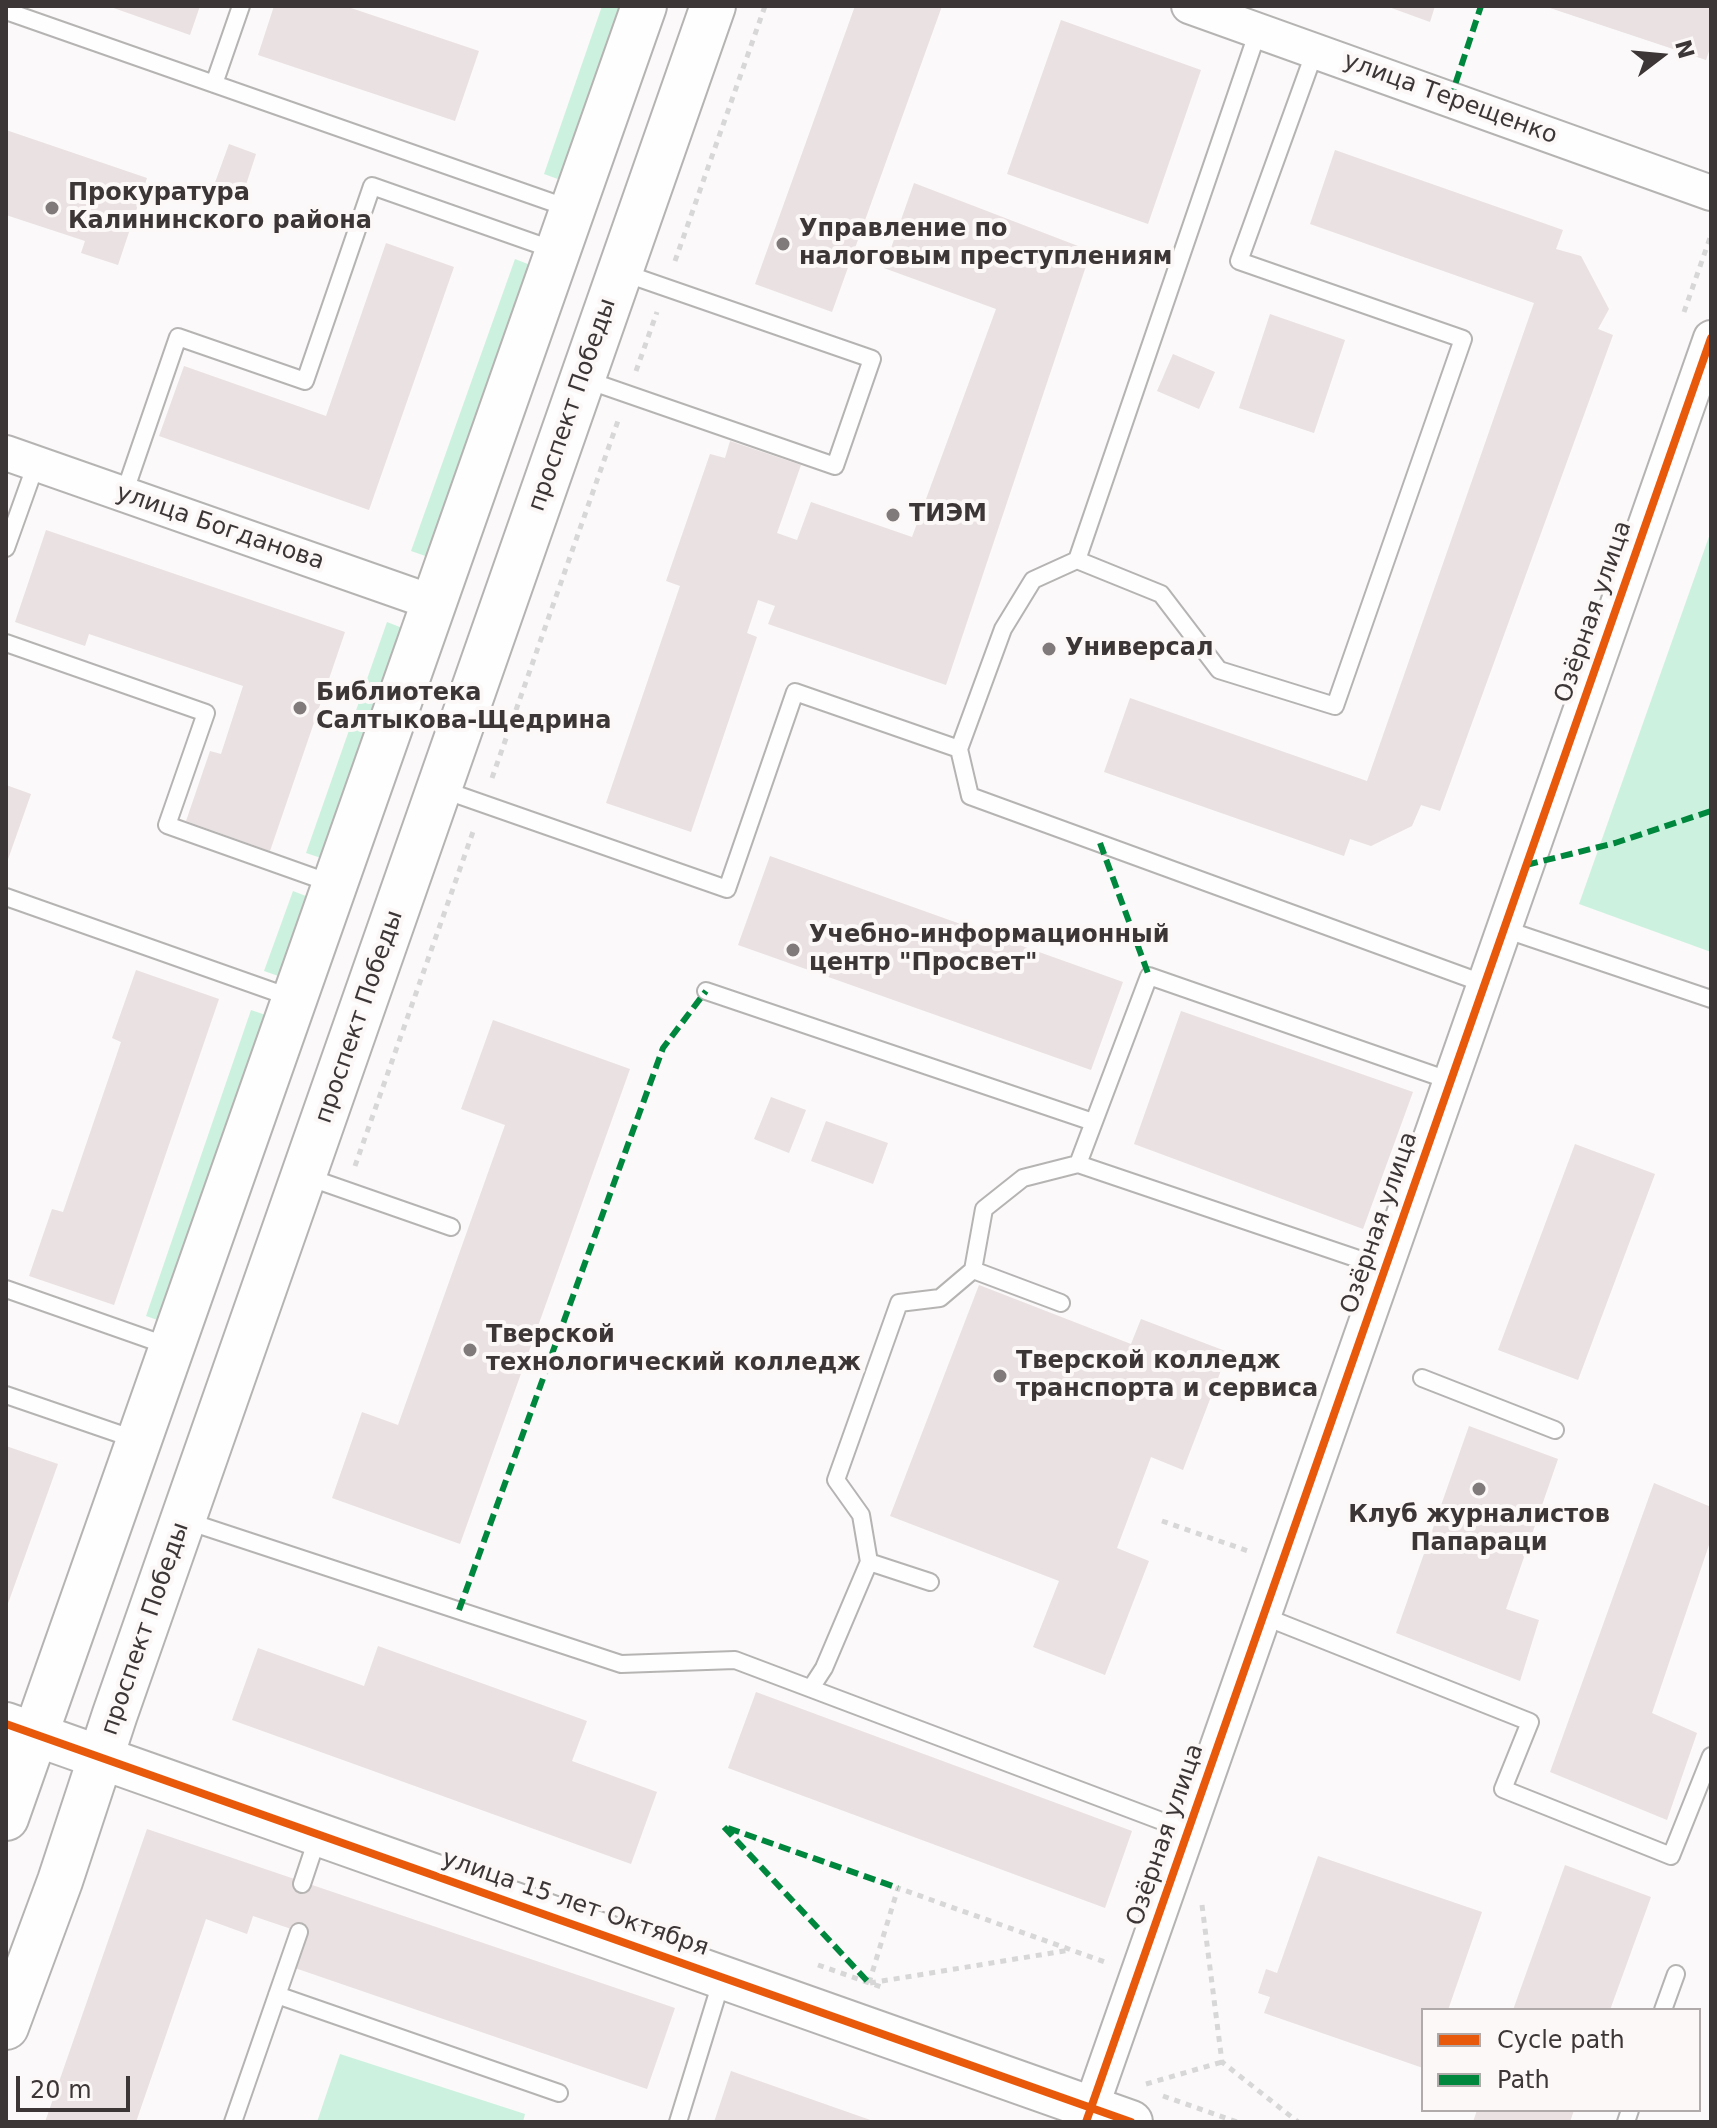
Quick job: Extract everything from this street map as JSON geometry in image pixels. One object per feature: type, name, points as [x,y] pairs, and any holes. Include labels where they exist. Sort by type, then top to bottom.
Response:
[{"type":"main road","points":[[6,1818],[20,1730],[139,1440],[644,6]]},
{"type":"main road","name":"проспект Победы","points":[[6,2027],[60,1881],[713,6]]},
{"type":"street","name":"улица Терещенко","points":[[1189,6],[1711,193]]},
{"type":"street","name":"Озёрная улица","points":[[1089,2115],[1711,338]]},
{"type":"street","name":"улица Богданова","points":[[21,458],[434,603]]},
{"type":"street","name":"улица 15 лет Октября","points":[[20,1730],[723,1978],[1089,2115],[1134,2105]]},
{"type":"lane","points":[[214,84],[241,6]]},
{"type":"lane","points":[[6,11],[572,209]]},
{"type":"lane","points":[[1077,560],[1258,31]]},
{"type":"lane","points":[[1315,51],[1239,261],[1463,339],[1335,706],[1219,670],[1161,594],[1077,560],[1033,580],[1003,629],[959,749],[970,796],[1485,984]]},
{"type":"lane","points":[[124,494],[178,337],[305,381],[372,186],[558,252]]},
{"type":"lane","points":[[582,379],[835,466],[872,359],[620,272]]},
{"type":"lane","points":[[6,548],[21,458]]},
{"type":"lane","points":[[6,643],[206,713],[167,825],[334,884]]},
{"type":"lane","points":[[439,789],[727,889],[795,692],[959,749]]},
{"type":"lane","points":[[6,897],[294,999]]},
{"type":"lane","points":[[1504,929],[1711,999]]},
{"type":"lane","points":[[1078,1164],[1149,976],[1451,1081]]},
{"type":"lane","points":[[706,991],[1093,1122]]},
{"type":"lane","points":[[811,1688],[824,1668],[869,1562],[861,1515],[836,1480],[899,1303],[940,1298],[973,1270],[984,1209],[1023,1178],[1078,1164],[1385,1268]]},
{"type":"lane","points":[[304,1176],[451,1227]]},
{"type":"lane","points":[[973,1270],[1061,1303]]},
{"type":"lane","points":[[6,1289],[171,1347]]},
{"type":"lane","points":[[1422,1378],[1555,1430]]},
{"type":"lane","points":[[6,1395],[139,1440]]},
{"type":"lane","points":[[184,1520],[621,1664],[735,1660],[1188,1831]]},
{"type":"lane","points":[[869,1562],[930,1582]]},
{"type":"lane","points":[[1263,1616],[1530,1722],[1503,1789],[1671,1856],[1711,1756]]},
{"type":"lane","points":[[302,1884],[318,1835]]},
{"type":"lane","points":[[233,2122],[299,1932]]},
{"type":"lane","points":[[1664,2008],[1676,1974]]},
{"type":"lane","points":[[678,2122],[723,1978]]},
{"type":"lane","points":[[277,1995],[559,2093]]},
{"type":"path","points":[[346,1190],[765,6]]},
{"type":"path","points":[[1162,1521],[1256,1554]]},
{"type":"path","points":[[1072,1950],[869,1983],[898,1888],[1072,1950],[1105,1962],[1099,1976]]},
{"type":"path","points":[[1196,1907],[1201,1892],[1222,2062],[1298,2122]]},
{"type":"path","points":[[1134,2105],[1237,2122]]},
{"type":"green space","points":[[602,6],[628,6],[566,182],[544,174]]},
{"type":"green space","points":[[515,259],[538,268],[434,559],[411,551]]},
{"type":"green space","points":[[1711,531],[1711,952],[1579,904]]},
{"type":"green space","points":[[387,622],[410,631],[330,861],[306,853]]},
{"type":"green space","points":[[293,891],[316,900],[287,979],[264,971]]},
{"type":"green space","points":[[251,1010],[274,1018],[169,1324],[146,1316]]},
{"type":"green space","points":[[340,2054],[525,2114],[523,2122],[317,2122]]},
{"type":"building","points":[[108,6],[200,6],[190,35]]},
{"type":"building","points":[[274,6],[345,6],[479,51],[455,121],[258,55]]},
{"type":"building","points":[[855,6],[942,6],[832,312],[755,284]]},
{"type":"building","points":[[1386,6],[1435,6],[1430,22]]},
{"type":"building","points":[[1711,6],[1711,45],[1706,60],[1547,7]]},
{"type":"building","points":[[1061,20],[1201,70],[1148,224],[1007,174]]},
{"type":"building","points":[[6,130],[147,178],[118,265],[81,253],[85,241],[6,215]]},
{"type":"building","points":[[229,144],[256,154],[242,197],[213,188]]},
{"type":"building","points":[[1335,150],[1563,230],[1556,249],[1581,256],[1609,309],[1598,329],[1613,335],[1440,811],[1421,805],[1412,826],[1371,846],[1350,839],[1344,856],[1104,772],[1130,698],[1367,781],[1534,303],[1310,224]]},
{"type":"building","points":[[914,183],[1091,251],[946,685],[768,624],[775,606],[758,600],[747,633],[757,637],[691,832],[606,803],[680,586],[666,581],[710,454],[725,458],[730,441],[801,465],[777,533],[797,540],[811,502],[912,537],[996,309],[884,268]]},
{"type":"building","points":[[386,243],[454,267],[369,510],[159,436],[184,366],[326,416]]},
{"type":"building","points":[[1270,314],[1345,340],[1314,433],[1239,408]]},
{"type":"building","points":[[1173,354],[1215,372],[1199,409],[1157,391]]},
{"type":"building","points":[[46,530],[345,632],[270,851],[186,821],[210,751],[221,754],[243,686],[89,634],[85,646],[15,622]]},
{"type":"building","points":[[6,785],[31,794],[6,865]]},
{"type":"building","points":[[770,856],[1123,982],[1091,1070],[738,945]]},
{"type":"building","points":[[136,970],[219,999],[114,1305],[29,1276],[52,1209],[63,1212],[121,1042],[112,1038]]},
{"type":"building","points":[[1181,1011],[1413,1092],[1363,1229],[1134,1144]]},
{"type":"building","points":[[493,1020],[630,1069],[460,1544],[332,1498],[362,1412],[398,1425],[505,1125],[461,1109]]},
{"type":"building","points":[[771,1097],[806,1110],[789,1153],[754,1139]]},
{"type":"building","points":[[826,1121],[888,1143],[873,1184],[811,1161]]},
{"type":"building","points":[[1575,1144],[1655,1174],[1578,1380],[1498,1350]]},
{"type":"building","points":[[979,1285],[1131,1344],[1141,1319],[1228,1352],[1183,1470],[1151,1457],[1117,1548],[1149,1561],[1105,1675],[1033,1647],[1059,1581],[890,1516]]},
{"type":"building","points":[[1469,1426],[1558,1459],[1506,1609],[1539,1620],[1520,1681],[1396,1633]]},
{"type":"building","points":[[6,1446],[58,1464],[6,1609]]},
{"type":"building","points":[[1654,1483],[1711,1507],[1711,1539],[1652,1713],[1697,1733],[1667,1820],[1550,1772]]},
{"type":"building","points":[[378,1646],[587,1721],[572,1761],[657,1792],[631,1864],[232,1720],[258,1648],[364,1686]]},
{"type":"building","points":[[756,1692],[1132,1831],[1105,1908],[728,1768]]},
{"type":"building","points":[[147,1829],[675,2008],[647,2089],[292,1967],[303,1933],[253,1916],[247,1934],[206,1919],[136,2122],[45,2122]]},
{"type":"building","points":[[1318,1856],[1482,1912],[1449,2008],[1421,2008],[1421,2067],[1264,2013],[1270,1997],[1258,1993],[1266,1969],[1277,1973]]},
{"type":"building","points":[[1565,1865],[1651,1897],[1611,2008],[1514,2008]]},
{"type":"building","points":[[731,2071],[876,2122],[714,2122]]},
{"type":"building","points":[[1476,2112],[1573,2112],[1570,2122],[1473,2122]]},
{"type":"marked path","points":[[1450,100],[1481,6]]},
{"type":"marked path","points":[[1526,865],[1615,843],[1711,811]]},
{"type":"marked path","points":[[1100,843],[1149,976]]},
{"type":"marked path","points":[[459,1610],[663,1048],[706,991]]},
{"type":"marked path","points":[[724,1827],[869,1983]]},
{"type":"marked path","points":[[728,1828],[898,1888]]},
{"type":"cycle path","points":[[1086,2122],[1711,338]]},
{"type":"cycle path","points":[[6,1724],[1131,2122]]},
{"type":"place","name":"Прокуратура Калининского района","points":[[52,208]]},
{"type":"place","name":"Управление по налоговым преступлениям","points":[[783,244]]},
{"type":"place","name":"ТИЭМ","points":[[893,515]]},
{"type":"place","name":"Универсал","points":[[1049,649]]},
{"type":"place","name":"Библиотека Салтыкова-Щедрина","points":[[300,708]]},
{"type":"place","name":"Учебно-информационный центр \"Просвет\"","points":[[793,950]]},
{"type":"place","name":"Тверской технологический колледж","points":[[470,1350]]},
{"type":"place","name":"Тверской колледж транспорта и сервиса","points":[[1000,1376]]},
{"type":"place","name":"Клуб журналистов Папараци","points":[[1479,1489]]}]
